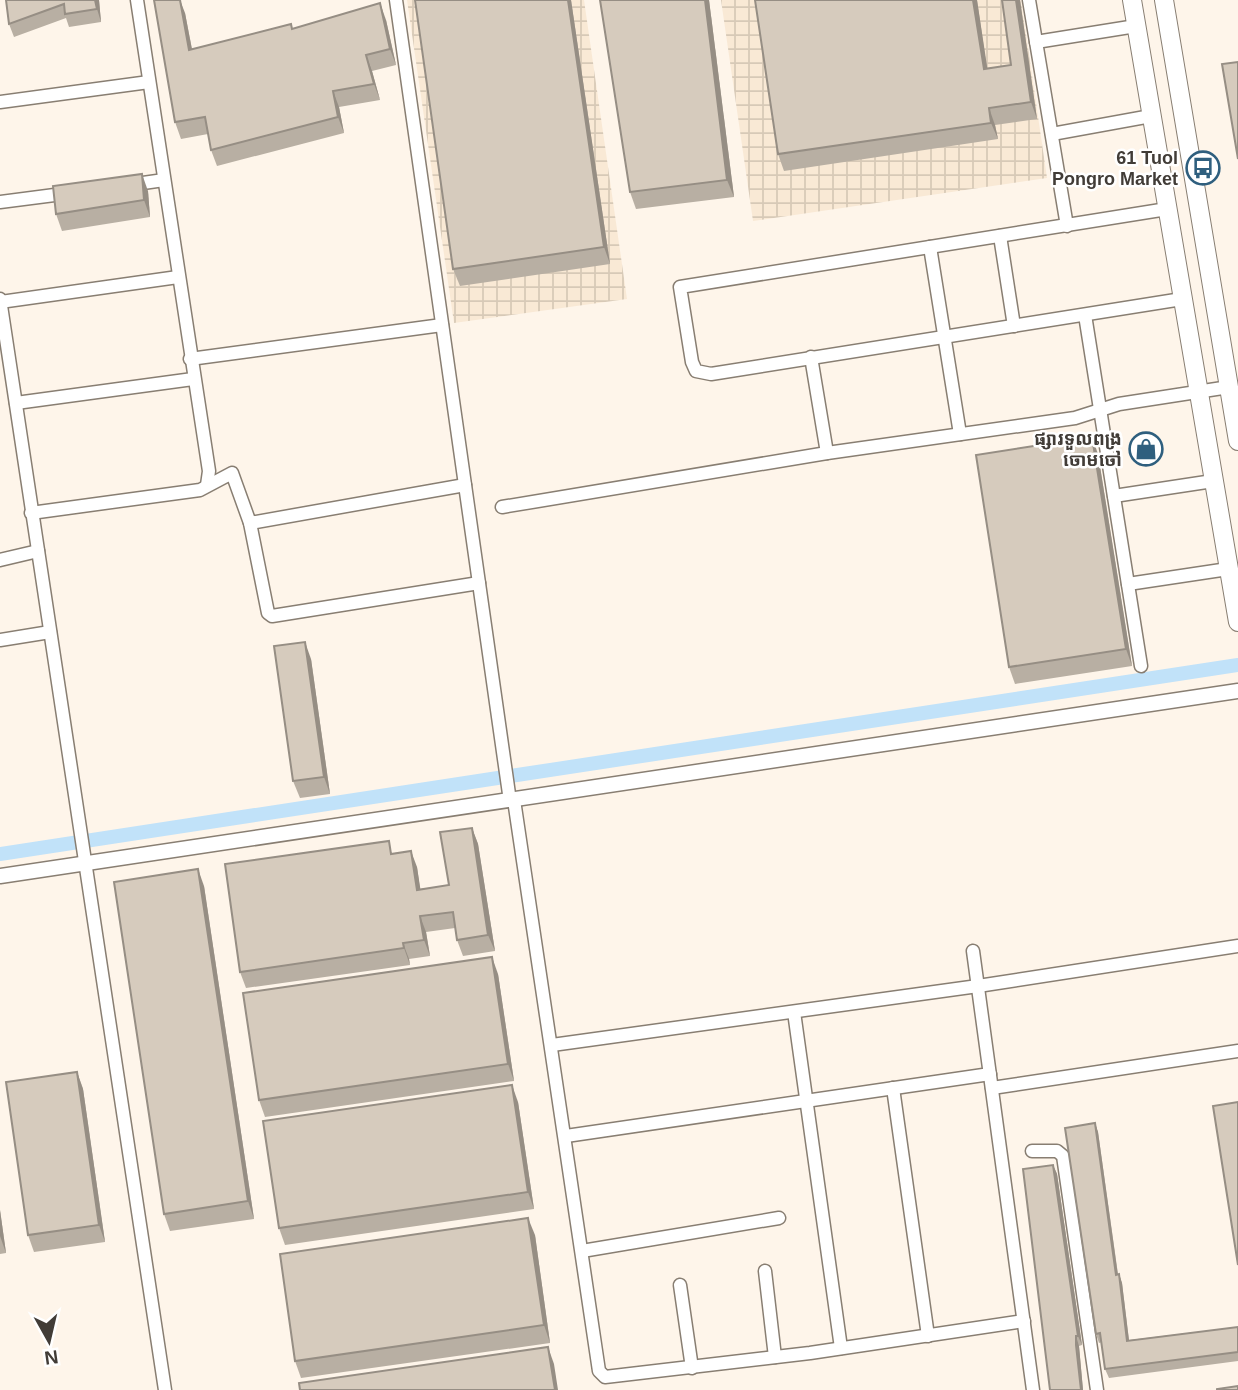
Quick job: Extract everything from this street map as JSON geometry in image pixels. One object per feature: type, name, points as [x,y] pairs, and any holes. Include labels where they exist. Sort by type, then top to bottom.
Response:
[{"type":"main road","points":[[1132,0],[1238,622]]},
{"type":"main road","points":[[1164,0],[1238,440]]},
{"type":"street","points":[[137,0],[209,471],[207,485]]},
{"type":"street","points":[[396,0],[509,791],[552,1045],[599,1371],[605,1384],[692,1368],[1024,1321]]},
{"type":"street","points":[[1029,0],[1067,226]]},
{"type":"street","points":[[1036,42],[1136,26]]},
{"type":"street","points":[[0,102],[149,82]]},
{"type":"street","points":[[1052,134],[1151,116]]},
{"type":"street","points":[[109,187],[164,180]]},
{"type":"street","points":[[0,202],[82,191]]},
{"type":"street","points":[[1167,209],[680,287],[696,371],[711,374],[1182,299]]},
{"type":"street","points":[[1000,236],[1014,326]]},
{"type":"street","points":[[930,247],[960,434]]},
{"type":"street","points":[[165,1390],[0,301],[178,277]]},
{"type":"street","points":[[1085,315],[1141,666]]},
{"type":"street","points":[[190,359],[442,325]]},
{"type":"street","points":[[811,357],[827,453]]},
{"type":"street","points":[[16,403],[193,379]]},
{"type":"street","points":[[502,507],[827,453],[1075,418],[1119,404],[1229,387]]},
{"type":"street","points":[[31,513],[200,489],[232,473],[250,523],[268,614],[271,616],[479,583]]},
{"type":"street","points":[[1114,496],[1213,481]]},
{"type":"street","points":[[250,523],[465,485]]},
{"type":"street","points":[[0,560],[38,551]]},
{"type":"street","points":[[1128,584],[1228,569]]},
{"type":"street","points":[[0,640],[50,632]]},
{"type":"street","points":[[0,876],[84,859],[509,791],[1238,691]]},
{"type":"street","points":[[552,1045],[978,986],[1238,946]]},
{"type":"street","points":[[973,951],[1033,1390]]},
{"type":"street","points":[[794,1012],[841,1348]]},
{"type":"street","points":[[566,1136],[894,1088],[991,1081],[1238,1051]]},
{"type":"street","points":[[894,1088],[928,1336]]},
{"type":"street","points":[[1032,1151],[1057,1151],[1063,1156],[1097,1390]]},
{"type":"street","points":[[582,1251],[779,1218]]},
{"type":"street","points":[[765,1271],[775,1357]]},
{"type":"street","points":[[680,1285],[692,1368]]},
{"type":"shaded area","points":[[407,0],[584,0],[627,299],[454,323]]},
{"type":"shaded area","points":[[721,0],[1021,0],[1047,178],[753,221]]},
{"type":"building","points":[[6,0],[95,0],[97,9],[65,14],[64,4],[9,24]]},
{"type":"building","points":[[154,0],[180,0],[189,50],[291,24],[292,29],[380,3],[390,49],[366,55],[374,84],[333,91],[338,117],[211,150],[205,117],[175,122]]},
{"type":"building","points":[[415,0],[568,0],[604,247],[453,269]]},
{"type":"building","points":[[600,0],[705,0],[727,180],[630,192]]},
{"type":"building","points":[[755,0],[973,0],[984,69],[1011,65],[1002,0],[1016,0],[1031,102],[989,108],[991,123],[778,154]]},
{"type":"building","points":[[1238,62],[1238,159],[1222,64]]},
{"type":"building","points":[[142,174],[144,200],[56,214],[53,186]]},
{"type":"building","points":[[1092,437],[1126,649],[1009,667],[976,455]]},
{"type":"building","points":[[305,642],[324,777],[293,781],[274,646]]},
{"type":"building","points":[[472,828],[488,935],[457,940],[453,912],[420,916],[424,940],[403,943],[404,948],[240,972],[225,864],[389,841],[391,854],[411,851],[417,890],[449,885],[440,832]]},
{"type":"building","points":[[198,869],[248,1201],[164,1214],[114,882]]},
{"type":"building","points":[[492,957],[508,1064],[259,1100],[243,993]]},
{"type":"building","points":[[77,1072],[99,1225],[28,1235],[6,1082]]},
{"type":"building","points":[[512,1085],[528,1192],[279,1228],[263,1121]]},
{"type":"building","points":[[1238,1102],[1238,1265],[1213,1106]]},
{"type":"building","points":[[1095,1123],[1127,1341],[1238,1327],[1238,1352],[1105,1369],[1100,1333],[1096,1334],[1065,1128]]},
{"type":"building","points":[[1053,1165],[1078,1336],[1076,1345],[1081,1390],[1050,1390],[1023,1169]]},
{"type":"building","points":[[528,1218],[544,1325],[295,1361],[280,1254]]},
{"type":"building","points":[[548,1347],[555,1390],[300,1390],[299,1383]]},
{"type":"building","points":[[1238,1386],[1238,1390],[1217,1390],[1217,1389]]},
{"type":"waterway","points":[[0,854],[1238,665]]},
{"type":"place","name":"61 Tuol Pongro Market","points":[[1203,168]]},
{"type":"place","name":"ផ្សារទួលពង្រ ចោមចៅ","points":[[1146,449]]}]
